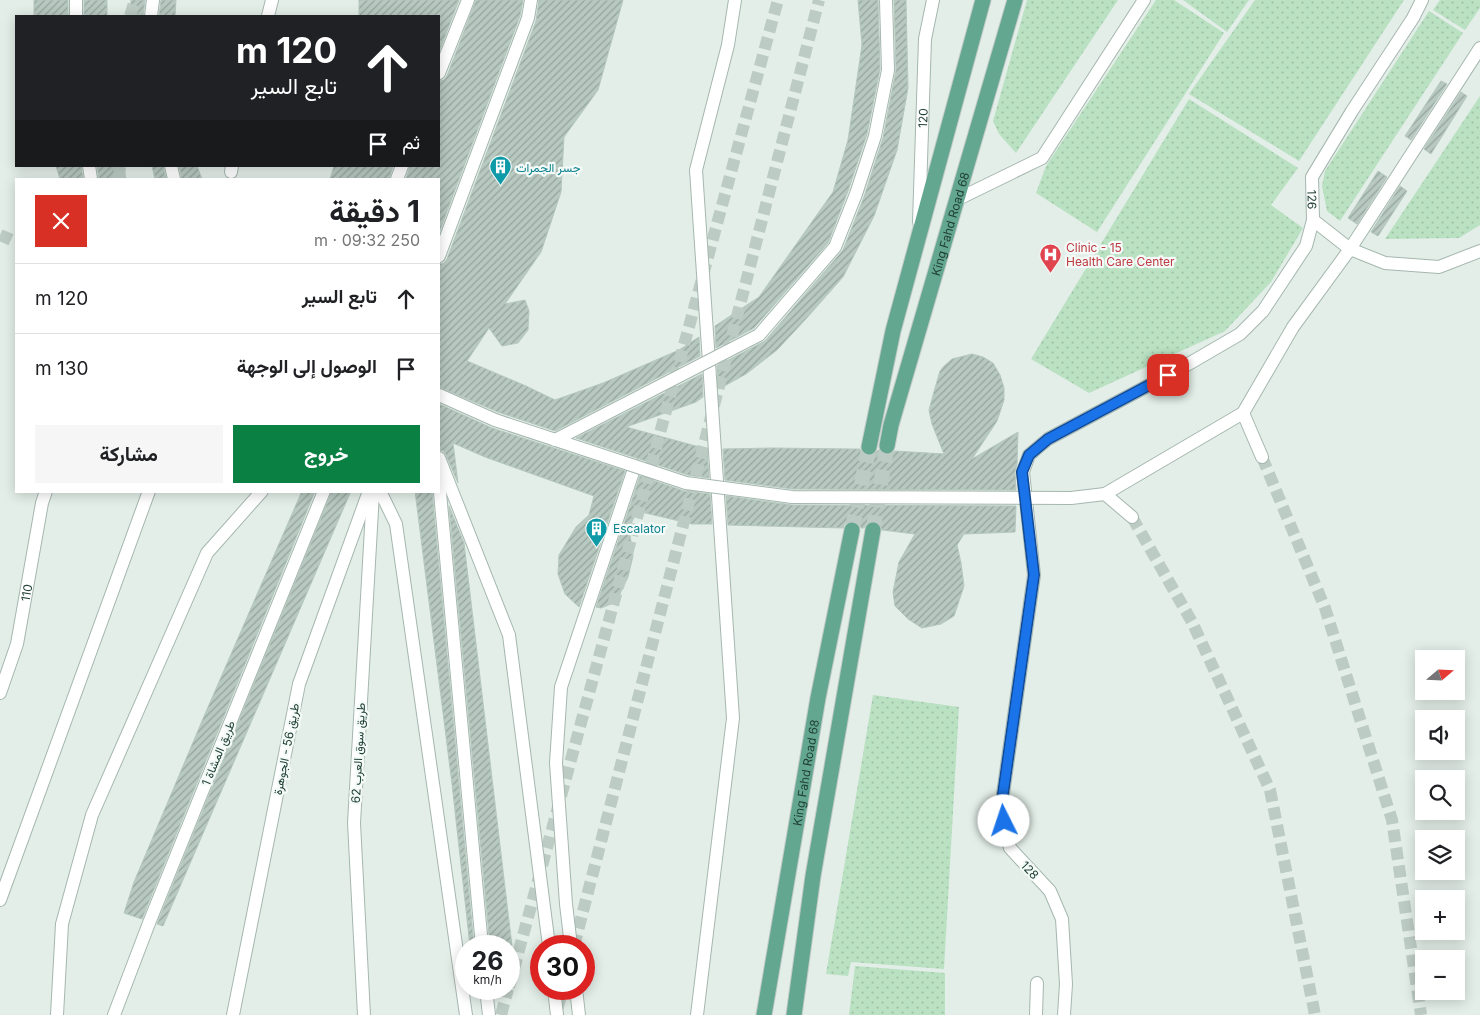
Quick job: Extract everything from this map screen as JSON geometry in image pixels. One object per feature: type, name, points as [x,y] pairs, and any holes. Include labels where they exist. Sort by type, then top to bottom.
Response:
[{"type":"main road","points":[[869,447],[893,331],[983,0]]},
{"type":"main road","name":"King Fahd Road 68","points":[[887,446],[891,425],[1015,0]]},
{"type":"main road","name":"King Fahd Road 68","points":[[764,1015],[818,698],[852,530]]},
{"type":"main road","name":"King Fahd Road 68","points":[[794,1015],[813,876],[873,530]]},
{"type":"street","points":[[76,0],[76,15]]},
{"type":"street","points":[[151,15],[153,0]]},
{"type":"street","points":[[268,15],[272,0]]},
{"type":"street","points":[[440,70],[468,0]]},
{"type":"street","points":[[440,253],[528,18],[531,0]]},
{"type":"street","points":[[728,45],[735,0]]},
{"type":"street","points":[[697,1015],[733,718],[696,170],[728,45],[742,0]]},
{"type":"street","points":[[555,440],[759,335],[835,247],[856,194],[875,136],[888,70],[886,0]]},
{"type":"street","name":"120","points":[[918,237],[925,39],[933,0]]},
{"type":"street","points":[[956,200],[1042,158],[1144,0]]},
{"type":"street","name":"126","points":[[1422,0],[1413,18],[1352,111],[1312,177],[1313,220],[1350,249],[1385,263],[1438,266],[1480,252]]},
{"type":"street","points":[[440,396],[495,420],[686,483],[792,497],[1071,498],[1105,494],[1243,413],[1293,327],[1350,249],[1480,48]]},
{"type":"street","name":"128","points":[[1064,1015],[1066,984],[1062,919],[1050,891],[1010,848],[1001,808],[1034,575],[1022,472],[1029,455],[1048,439],[1185,366],[1240,334],[1263,311],[1306,246],[1313,220]]},
{"type":"street","points":[[1243,413],[1262,458]]},
{"type":"street","points":[[440,461],[509,635],[548,935]]},
{"type":"street","points":[[570,935],[556,763],[561,687],[635,466]]},
{"type":"street","name":"110","points":[[0,693],[17,644],[45,493]]},
{"type":"street","points":[[0,900],[148,493]]},
{"type":"street","points":[[57,1015],[62,924],[92,816],[207,554],[260,493]]},
{"type":"street","name":"طريق المشاة 1","points":[[114,1015],[149,922],[323,493]]},
{"type":"street","name":"طريق 56 - الجوهرة","points":[[233,1015],[299,684],[368,493]]},
{"type":"street","name":"طريق سوق العرب 62","points":[[364,1015],[354,823],[373,493]]},
{"type":"street","points":[[381,493],[396,524],[466,1015]]},
{"type":"street","points":[[440,493],[481,935]]},
{"type":"street","points":[[1105,494],[1132,517]]},
{"type":"street","points":[[1036,1015],[1037,983]]},
{"type":"street","points":[[487,1000],[489,1015]]},
{"type":"street","points":[[555,1000],[557,1015]]},
{"type":"street","points":[[577,1000],[579,1015]]},
{"type":"green space","points":[[1027,0],[1118,0],[1016,153],[999,134],[993,121]]},
{"type":"green space","points":[[1156,0],[1174,0],[1224,33],[1097,232],[1036,193],[1046,166]]},
{"type":"green space","points":[[1183,0],[1249,0],[1227,32]]},
{"type":"green space","points":[[1255,0],[1404,0],[1299,161],[1189,94]]},
{"type":"green space","points":[[1440,0],[1480,0],[1480,8],[1465,30],[1433,10]]},
{"type":"green space","points":[[1429,11],[1463,33],[1340,221],[1327,211],[1322,186],[1325,171]]},
{"type":"green space","points":[[1480,96],[1480,225],[1459,238],[1385,239]]},
{"type":"green space","points":[[1189,99],[1298,168],[1271,205],[1303,228],[1271,282],[1225,331],[1089,393],[1031,359]]},
{"type":"green space","points":[[873,695],[959,707],[944,969],[851,962],[848,976],[826,974]]},
{"type":"green space","points":[[855,966],[945,973],[945,1015],[849,1015]]},
{"type":"building","points":[[34,0],[68,0],[68,15],[34,15]]},
{"type":"building","points":[[84,0],[107,0],[107,15],[84,15]]},
{"type":"building","points":[[131,0],[145,0],[143,15],[130,15]]},
{"type":"building","points":[[161,0],[176,0],[175,15],[159,15]]},
{"type":"building","points":[[359,0],[459,0],[440,49],[440,15],[359,15]]},
{"type":"building","points":[[476,0],[523,0],[520,16],[440,230],[440,178],[406,178],[410,167],[440,167],[440,81],[444,80]]},
{"type":"building","name":"جسر الجمرات","points":[[539,0],[623,0],[598,90],[564,137],[561,192],[541,252],[505,304],[525,300],[529,311],[528,330],[518,343],[502,346],[489,328],[467,361],[555,400],[603,383],[679,350],[699,337],[700,356],[555,431],[498,412],[440,387],[440,264],[444,263],[447,259],[536,21]]},
{"type":"building","points":[[858,0],[878,0],[880,69],[867,134],[828,243],[754,328],[716,348],[715,326],[759,297],[833,192],[848,140],[862,45]]},
{"type":"building","points":[[894,0],[906,0],[908,88],[897,150],[874,216],[843,277],[805,320],[777,350],[746,374],[719,389],[717,366],[765,341],[843,250],[864,197],[883,138],[896,70]]},
{"type":"building","points":[[1441,81],[1447,84],[1411,140],[1405,136]]},
{"type":"building","points":[[1461,92],[1467,96],[1431,154],[1424,149]]},
{"type":"building","points":[[56,167],[81,167],[83,178],[60,178]]},
{"type":"building","points":[[97,167],[123,167],[126,178],[99,178]]},
{"type":"building","points":[[152,167],[163,167],[166,178],[155,178]]},
{"type":"building","points":[[179,167],[197,167],[202,178],[182,178]]},
{"type":"building","points":[[334,167],[393,167],[389,178],[330,178]]},
{"type":"building","points":[[1378,171],[1387,177],[1357,224],[1348,218]]},
{"type":"building","points":[[1400,186],[1407,191],[1378,236],[1371,232]]},
{"type":"building","points":[[972,354],[983,357],[993,363],[1000,375],[1004,388],[1004,400],[997,421],[972,459],[1018,432],[1015,472],[1016,490],[793,489],[725,480],[723,449],[860,449],[862,454],[868,456],[872,456],[878,450],[886,455],[891,455],[895,451],[944,454],[932,424],[929,410],[935,388],[940,371],[944,366],[952,359]]},
{"type":"building","points":[[702,374],[703,397],[696,402],[626,427],[707,449],[709,478],[688,475],[576,438]]},
{"type":"building","points":[[440,404],[492,428],[625,471],[579,607],[565,594],[558,574],[559,555],[576,527],[589,515],[594,496],[485,457],[453,443],[458,483],[444,451],[440,450]]},
{"type":"building","points":[[640,476],[684,491],[710,494],[712,524],[692,524],[637,511],[629,528],[633,556],[628,577],[616,602],[601,608],[596,607]]},
{"type":"building","points":[[301,493],[314,493],[142,919],[124,913],[134,882]]},
{"type":"building","points":[[331,493],[350,493],[163,926],[157,924]]},
{"type":"building","points":[[415,493],[432,493],[473,935],[469,935]]},
{"type":"building","points":[[726,496],[792,505],[1016,506],[1015,532],[964,534],[957,545],[964,586],[954,616],[941,624],[922,628],[908,619],[895,606],[893,592],[899,562],[915,534],[882,530],[879,523],[874,521],[866,524],[864,528],[861,528],[859,523],[853,521],[845,523],[843,528],[728,525]]},
{"type":"building","points":[[449,506],[464,543],[511,935],[489,935]]},
{"type":"tunnel","points":[[130,15],[135,0]]},
{"type":"tunnel","points":[[520,947],[778,0]]},
{"type":"tunnel","points":[[577,935],[819,0]]},
{"type":"tunnel","points":[[119,178],[120,167]]},
{"type":"tunnel","points":[[0,235],[15,242]]},
{"type":"tunnel","points":[[873,530],[887,446]]},
{"type":"tunnel","points":[[852,530],[869,447]]},
{"type":"tunnel","points":[[1262,457],[1325,608],[1392,820],[1421,1015]]},
{"type":"tunnel","points":[[1132,517],[1192,622],[1270,790],[1315,1015]]},
{"type":"tunnel","points":[[501,1015],[505,1000]]},
{"type":"tunnel","points":[[557,1010],[560,1000]]},
{"type":"place","name":"جسر الجمرات","points":[[500,186]]},
{"type":"place","name":"Clinic - 15 Health Care Center","points":[[1050,273]]},
{"type":"place","name":"Escalator","points":[[597,547]]},
{"type":"route","points":[[1004,821],[1001,808],[1034,575],[1022,472],[1029,455],[1048,439],[1168,375]]}]
